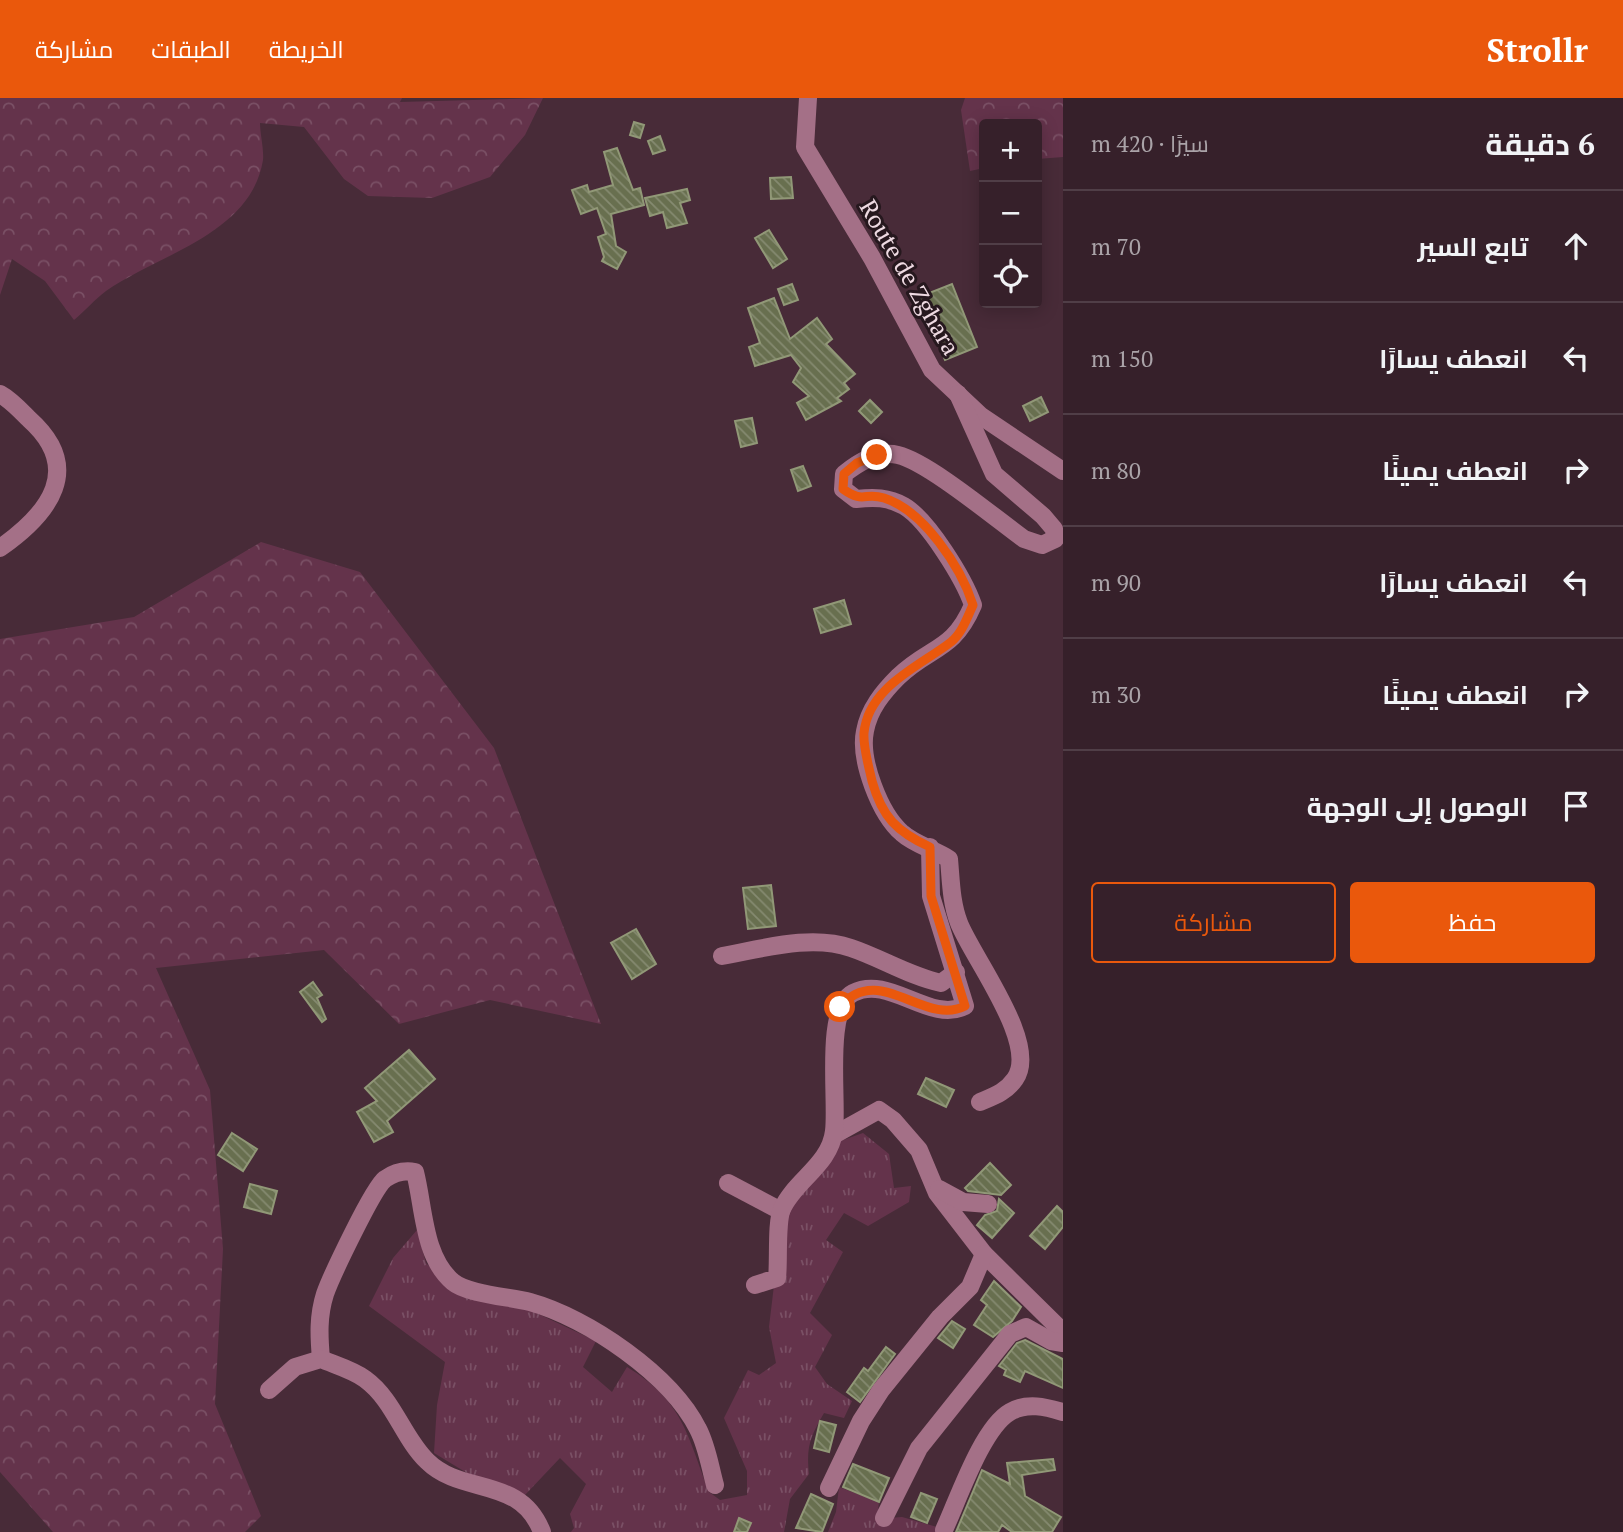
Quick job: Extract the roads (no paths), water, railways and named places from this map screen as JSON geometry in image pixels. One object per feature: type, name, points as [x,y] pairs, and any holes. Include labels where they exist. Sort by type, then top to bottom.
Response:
[{"type":"street","name":"Route de Zghara","points":[[808,98],[805,147],[872,258],[932,370],[981,416],[1063,471]]},
{"type":"street","points":[[0,394],[36,425],[56,451],[60,477],[49,501],[16,536],[0,548]]},
{"type":"street","points":[[958,394],[995,474],[1043,516],[1054,529],[1055,539],[1042,545],[1024,539],[922,467],[897,454],[877,455],[857,463],[844,474],[843,489],[856,499],[880,497],[906,507],[953,562],[973,605],[965,624],[952,641],[899,676],[872,707],[864,733],[876,796],[887,816],[903,835],[930,847],[948,859],[953,905],[960,926],[1015,1033],[1020,1056],[1017,1077],[1003,1092],[980,1102]]},
{"type":"street","points":[[755,1286],[778,1278],[780,1212],[796,1188],[825,1158],[834,1135],[837,1093],[834,1028],[840,1007],[852,993],[869,990],[955,1011],[965,1006],[931,896],[930,847]]},
{"type":"street","points":[[722,956],[821,942],[849,947],[926,980],[941,983],[956,972]]},
{"type":"street","points":[[834,1135],[879,1110],[893,1120],[919,1150],[934,1186],[984,1254],[1063,1332]]},
{"type":"street","points":[[321,1359],[318,1325],[325,1294],[354,1235],[383,1181],[402,1170],[415,1172],[426,1232],[439,1263],[453,1283],[470,1290],[505,1295],[552,1308],[608,1340],[682,1402],[699,1431],[715,1485]]},
{"type":"street","points":[[728,1183],[780,1212]]},
{"type":"street","points":[[934,1186],[963,1202],[988,1204]]},
{"type":"street","points":[[829,1488],[861,1421],[881,1390],[940,1317],[970,1287],[984,1254]]},
{"type":"street","points":[[884,1518],[919,1448],[1010,1334],[1026,1327],[1051,1341],[1063,1343]]},
{"type":"street","points":[[270,1390],[295,1367],[321,1359],[365,1379],[387,1403],[427,1462],[450,1475],[515,1497],[529,1509],[542,1532]]},
{"type":"street","points":[[944,1530],[990,1433],[1010,1412],[1039,1405],[1063,1412]]}]
